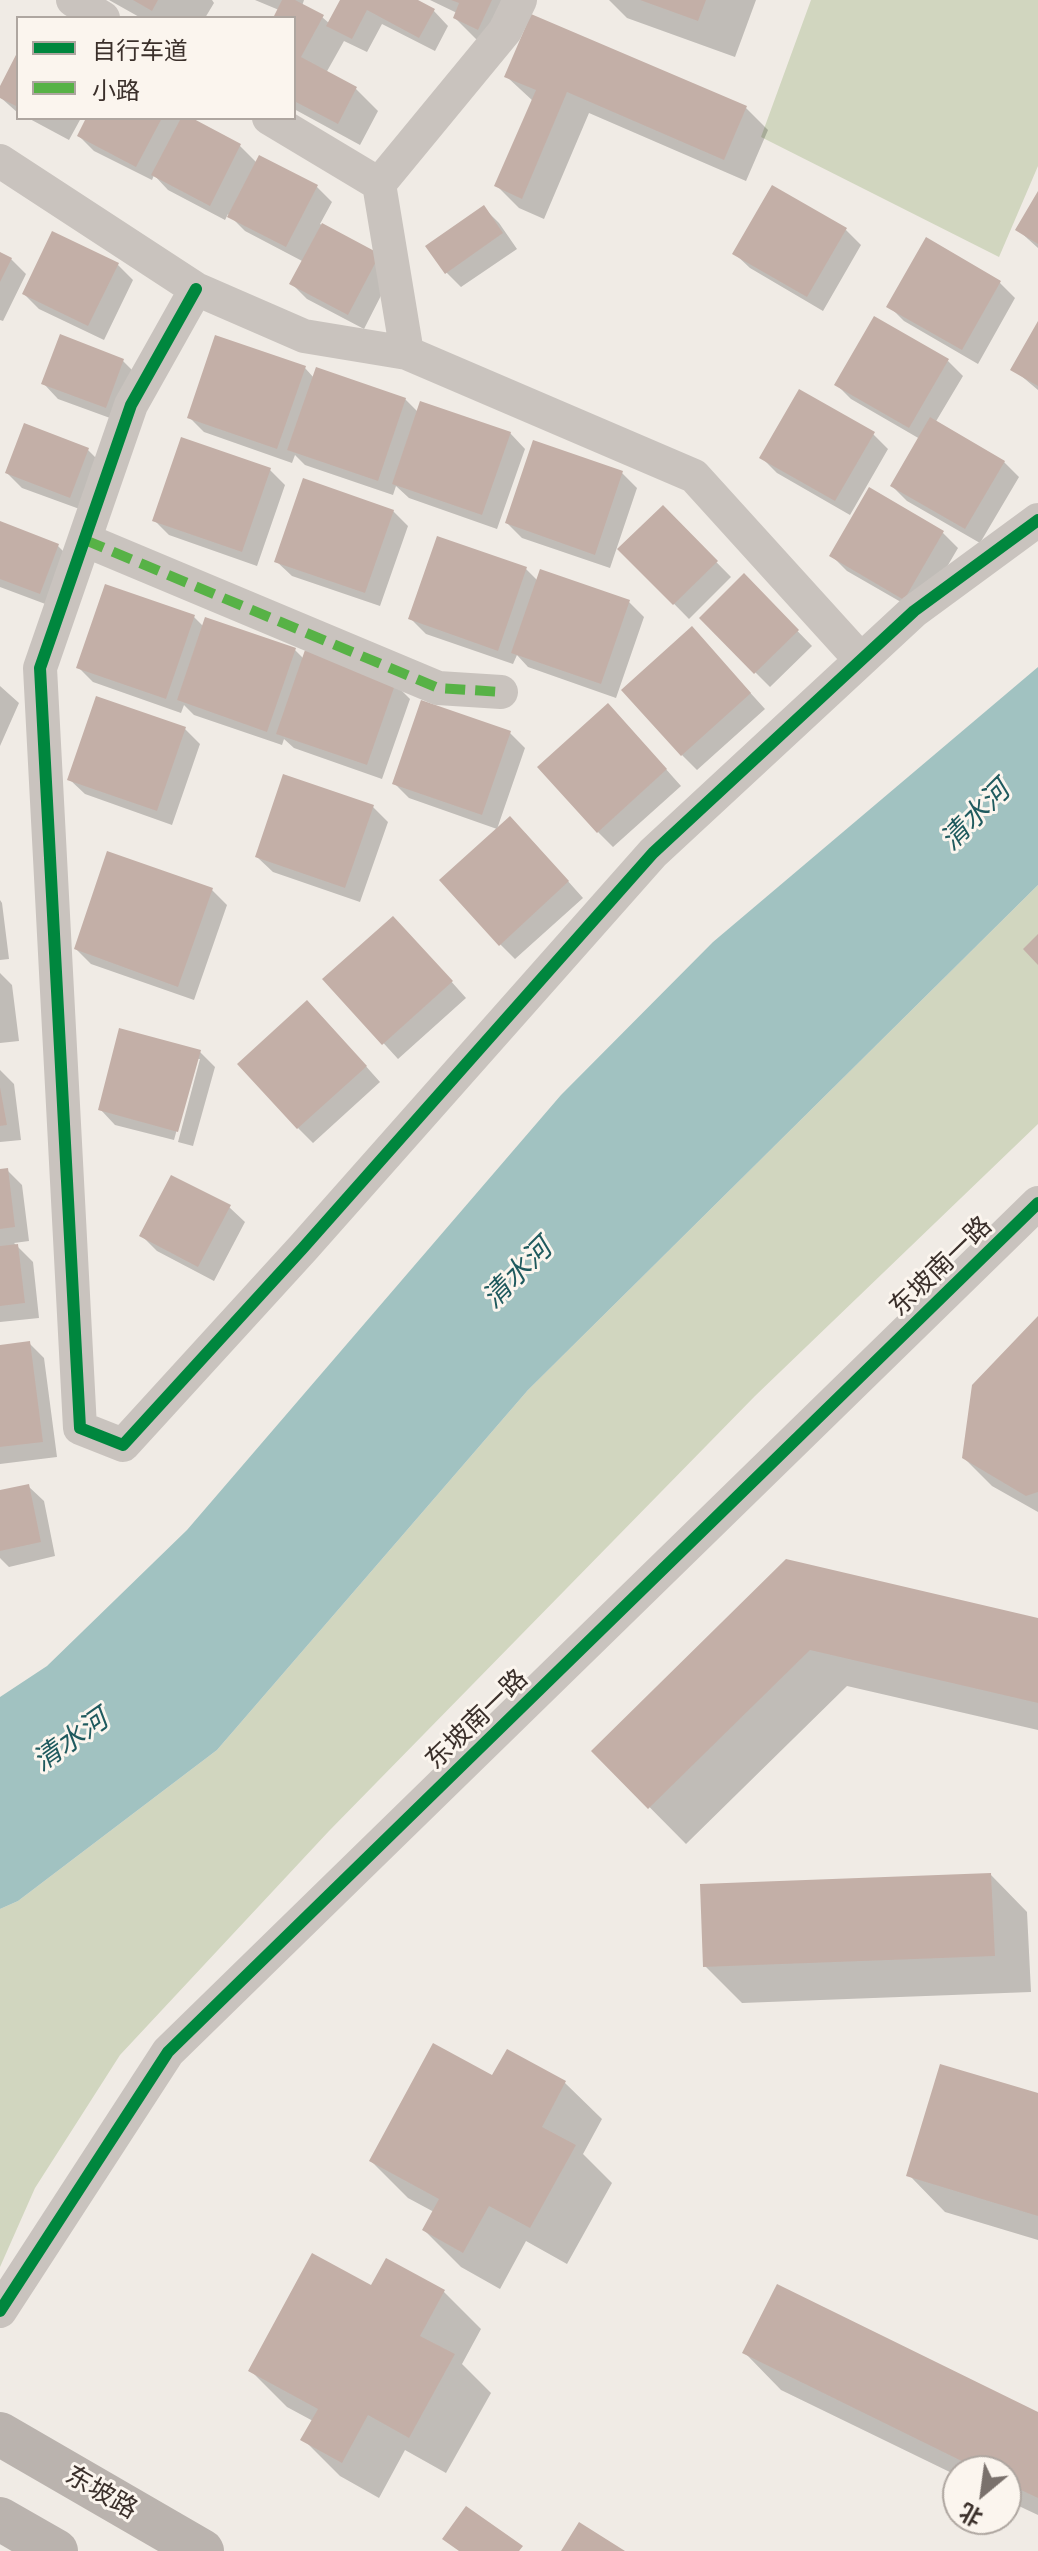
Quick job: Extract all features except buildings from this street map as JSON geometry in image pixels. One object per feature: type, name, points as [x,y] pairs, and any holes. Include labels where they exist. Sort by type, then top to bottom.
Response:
[{"type":"main road","name":"东坡路","points":[[0,2434],[202,2551]]},
{"type":"main road","points":[[0,2519],[56,2551]]},
{"type":"street","points":[[73,0],[100,16]]},
{"type":"street","points":[[407,353],[379,184],[505,31],[520,0]]},
{"type":"street","points":[[272,120],[379,184]]},
{"type":"street","points":[[0,161],[196,289],[304,336],[407,353],[694,476],[861,660]]},
{"type":"street","points":[[196,289],[131,405],[40,668],[80,1428],[123,1445],[303,1248],[653,853],[914,611],[1038,520]]},
{"type":"street","points":[[85,540],[438,688],[501,692]]},
{"type":"street","name":"东坡南一路","points":[[0,2311],[168,2052],[1038,1203]]},
{"type":"green space","points":[[811,0],[1038,0],[1038,166],[999,257],[761,137]]},
{"type":"green space","points":[[1038,885],[1038,1124],[755,1396],[329,1831],[120,2055],[35,2188],[0,2267],[0,1909],[18,1901],[217,1750],[528,1390]]},
{"type":"water","name":"清水河","points":[[1038,667],[1038,885],[528,1390],[217,1750],[18,1901],[0,1909],[0,1697],[47,1666],[187,1530],[561,1095],[713,942]]},
{"type":"marked path","points":[[85,540],[438,688],[501,692]]},
{"type":"cycle path","points":[[196,289],[131,405],[40,668],[80,1428],[123,1445],[303,1248],[653,853],[914,611],[1038,520]]},
{"type":"cycle path","points":[[0,2311],[168,2052],[1038,1203]]}]
